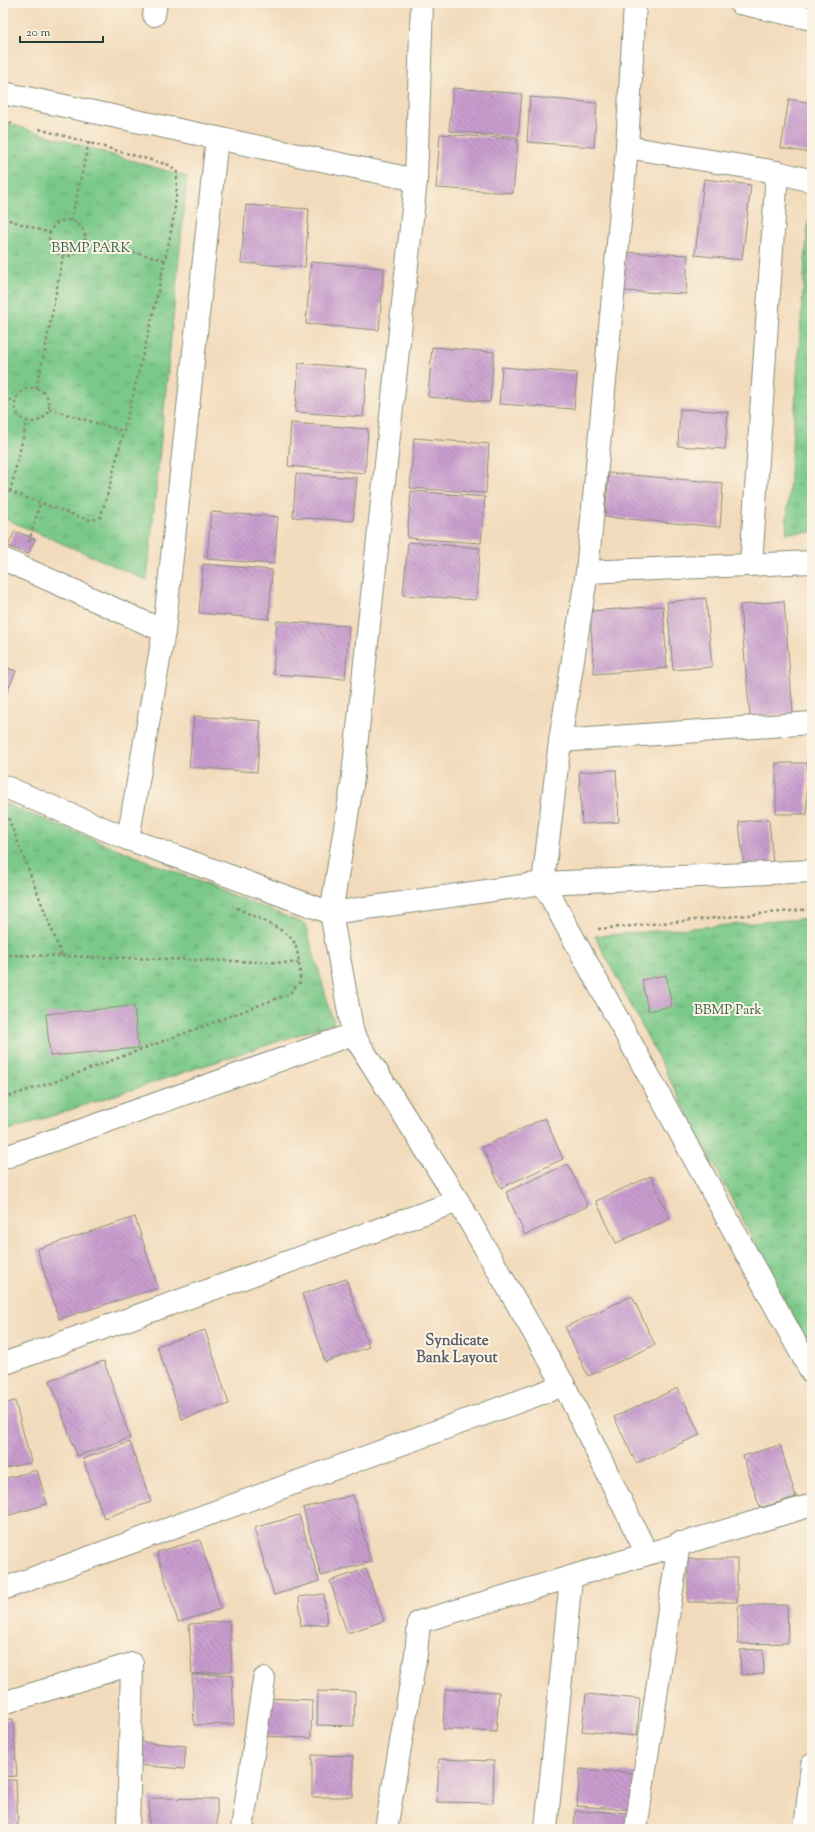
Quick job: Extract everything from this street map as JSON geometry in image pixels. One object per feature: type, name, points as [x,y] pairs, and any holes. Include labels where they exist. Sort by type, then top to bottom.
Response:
[{"type":"street","points":[[422,3],[416,180],[352,785],[331,913],[353,1034],[458,1201],[564,1385],[647,1554]]},
{"type":"street","points":[[635,3],[627,147],[587,572],[560,741],[543,884],[812,1373]]},
{"type":"street","points":[[740,3],[812,19]]},
{"type":"street","points":[[3,93],[416,180]]},
{"type":"street","points":[[128,839],[164,631],[216,138]]},
{"type":"street","points":[[627,147],[777,172],[812,181]]},
{"type":"street","points":[[751,565],[777,172]]},
{"type":"street","points":[[587,572],[812,562]]},
{"type":"street","points":[[12,563],[164,631]]},
{"type":"street","points":[[560,741],[812,723]]},
{"type":"street","points":[[3,786],[128,839],[331,913],[543,884],[812,871]]},
{"type":"street","points":[[3,1158],[353,1034]]},
{"type":"street","points":[[3,1364],[458,1201]]},
{"type":"street","points":[[3,1588],[564,1385]]},
{"type":"street","points":[[386,1829],[416,1654],[419,1622],[571,1578],[679,1543],[812,1504]]},
{"type":"street","points":[[636,1829],[679,1543]]},
{"type":"street","points":[[546,1829],[571,1578]]},
{"type":"street","points":[[3,1703],[132,1664],[128,1829]]},
{"type":"street","points":[[242,1829],[264,1679]]},
{"type":"street","points":[[804,1829],[812,1765]]},
{"type":"path","points":[[3,124],[16,122]]},
{"type":"path","points":[[3,489],[85,519],[92,520],[100,518],[109,494],[123,431],[140,371],[164,260],[177,186],[177,172],[169,165],[38,128]]},
{"type":"path","points":[[71,220],[89,142]]},
{"type":"path","points":[[3,218],[50,233]]},
{"type":"path","points":[[71,220],[79,224],[83,229],[86,240],[84,246],[76,255],[63,256],[53,250],[50,245],[50,233],[56,224],[62,221],[71,220]]},
{"type":"path","points":[[86,240],[164,260]]},
{"type":"path","points":[[36,388],[45,350],[63,256]]},
{"type":"path","points":[[30,388],[36,388],[45,393],[49,403],[49,409],[43,418],[38,421],[27,421],[18,415],[15,401],[20,392],[30,388]]},
{"type":"path","points":[[3,398],[15,401]]},
{"type":"path","points":[[49,409],[123,431]]},
{"type":"path","points":[[10,492],[27,421]]},
{"type":"path","points":[[12,563],[40,503]]},
{"type":"path","points":[[8,816],[62,956]]},
{"type":"path","points":[[3,1098],[54,1082],[289,994],[300,982],[300,963],[293,940],[282,931],[230,905]]},
{"type":"path","points":[[569,932],[812,909]]},
{"type":"path","points":[[3,955],[300,963]]},
{"type":"green space","name":"BBMP PARK","points":[[3,122],[187,177],[147,580],[3,518]]},
{"type":"green space","points":[[808,221],[812,222],[812,532],[786,533]]},
{"type":"green space","points":[[3,803],[305,924],[334,1023],[3,1132]]},
{"type":"green space","name":"BBMP Park","points":[[812,918],[812,1353],[595,936]]},
{"type":"building","points":[[453,88],[522,94],[518,137],[449,131]]},
{"type":"building","points":[[530,97],[597,103],[594,147],[527,142]]},
{"type":"building","points":[[789,99],[812,103],[812,153],[781,148]]},
{"type":"building","points":[[440,134],[518,139],[513,193],[436,188]]},
{"type":"building","points":[[704,179],[751,185],[742,260],[695,255]]},
{"type":"building","points":[[246,205],[309,209],[305,267],[241,263]]},
{"type":"building","points":[[624,252],[688,255],[686,294],[622,291]]},
{"type":"building","points":[[311,262],[384,268],[379,330],[306,324]]},
{"type":"building","points":[[432,347],[494,352],[490,402],[428,397]]},
{"type":"building","points":[[299,363],[367,369],[363,417],[295,412]]},
{"type":"building","points":[[502,367],[577,373],[574,409],[499,404]]},
{"type":"building","points":[[680,409],[728,412],[725,449],[678,446]]},
{"type":"building","points":[[291,423],[368,429],[365,473],[288,466]]},
{"type":"building","points":[[414,438],[489,444],[486,493],[410,488]]},
{"type":"building","points":[[609,473],[723,483],[720,527],[605,517]]},
{"type":"building","points":[[296,474],[357,478],[353,521],[293,517]]},
{"type":"building","points":[[411,491],[485,497],[481,543],[407,538]]},
{"type":"building","points":[[211,512],[278,517],[274,564],[207,559]]},
{"type":"building","points":[[15,531],[35,539],[28,554],[8,546]]},
{"type":"building","points":[[408,542],[480,548],[476,600],[403,595]]},
{"type":"building","points":[[203,564],[272,570],[269,619],[199,613]]},
{"type":"building","points":[[706,598],[712,667],[673,670],[667,602]]},
{"type":"building","points":[[784,601],[793,713],[750,717],[740,605]]},
{"type":"building","points":[[663,606],[667,668],[594,674],[590,611]]},
{"type":"building","points":[[277,621],[349,626],[345,679],[273,674]]},
{"type":"building","points":[[3,666],[16,671],[3,702]]},
{"type":"building","points":[[194,716],[261,721],[257,772],[189,767]]},
{"type":"building","points":[[776,763],[807,763],[807,814],[776,814]]},
{"type":"building","points":[[616,770],[619,822],[582,824],[579,772]]},
{"type":"building","points":[[769,819],[773,866],[744,869],[739,822]]},
{"type":"building","points":[[666,975],[672,1006],[648,1011],[642,980]]},
{"type":"building","points":[[134,1006],[138,1048],[50,1056],[46,1014]]},
{"type":"building","points":[[545,1118],[563,1159],[501,1188],[482,1147]]},
{"type":"building","points":[[568,1164],[588,1206],[525,1235],[506,1192]]},
{"type":"building","points":[[651,1176],[670,1219],[616,1243],[596,1201]]},
{"type":"building","points":[[135,1217],[158,1288],[59,1319],[37,1249]]},
{"type":"building","points":[[346,1279],[369,1347],[325,1362],[302,1294]]},
{"type":"building","points":[[632,1296],[655,1345],[588,1376],[565,1327]]},
{"type":"building","points":[[205,1330],[229,1404],[182,1419],[157,1346]]},
{"type":"building","points":[[104,1361],[130,1438],[77,1456],[50,1380]]},
{"type":"building","points":[[678,1388],[700,1435],[636,1463],[614,1417]]},
{"type":"building","points":[[15,1401],[31,1462],[3,1469],[3,1404]]},
{"type":"building","points":[[130,1442],[151,1502],[104,1518],[83,1459]]},
{"type":"building","points":[[780,1445],[796,1497],[760,1508],[743,1456]]},
{"type":"building","points":[[37,1470],[47,1504],[3,1517],[3,1479]]},
{"type":"building","points":[[353,1495],[371,1562],[321,1576],[303,1508]]},
{"type":"building","points":[[299,1515],[319,1581],[274,1595],[254,1528]]},
{"type":"building","points":[[200,1540],[221,1609],[178,1622],[157,1552]]},
{"type":"building","points":[[688,1559],[737,1559],[737,1602],[688,1602]]},
{"type":"building","points":[[366,1569],[384,1621],[347,1633],[330,1581]]},
{"type":"building","points":[[324,1594],[327,1624],[301,1626],[299,1597]]},
{"type":"building","points":[[738,1605],[787,1605],[788,1643],[738,1644]]},
{"type":"building","points":[[229,1621],[232,1671],[192,1674],[189,1624]]},
{"type":"building","points":[[763,1649],[764,1674],[741,1675],[740,1650]]},
{"type":"building","points":[[232,1674],[234,1724],[194,1725],[192,1675]]},
{"type":"building","points":[[445,1689],[499,1692],[496,1732],[443,1729]]},
{"type":"building","points":[[318,1691],[355,1692],[354,1726],[317,1725]]},
{"type":"building","points":[[586,1694],[640,1699],[637,1736],[582,1731]]},
{"type":"building","points":[[265,1698],[312,1700],[311,1738],[263,1736]]},
{"type":"building","points":[[13,1719],[17,1776],[3,1777],[3,1720]]},
{"type":"building","points":[[139,1742],[186,1746],[184,1769],[137,1765]]},
{"type":"building","points":[[312,1755],[353,1756],[353,1797],[312,1797]]},
{"type":"building","points":[[439,1759],[494,1761],[493,1803],[437,1802]]},
{"type":"building","points":[[580,1769],[636,1773],[633,1810],[577,1806]]},
{"type":"building","points":[[3,1780],[16,1780],[18,1829],[3,1829]]},
{"type":"building","points":[[149,1798],[217,1799],[217,1827],[149,1826]]},
{"type":"building","points":[[575,1811],[631,1813],[631,1829],[574,1829]]},
{"type":"district","name":"Syndicate Bank Layout","points":[[457,1348]]}]
